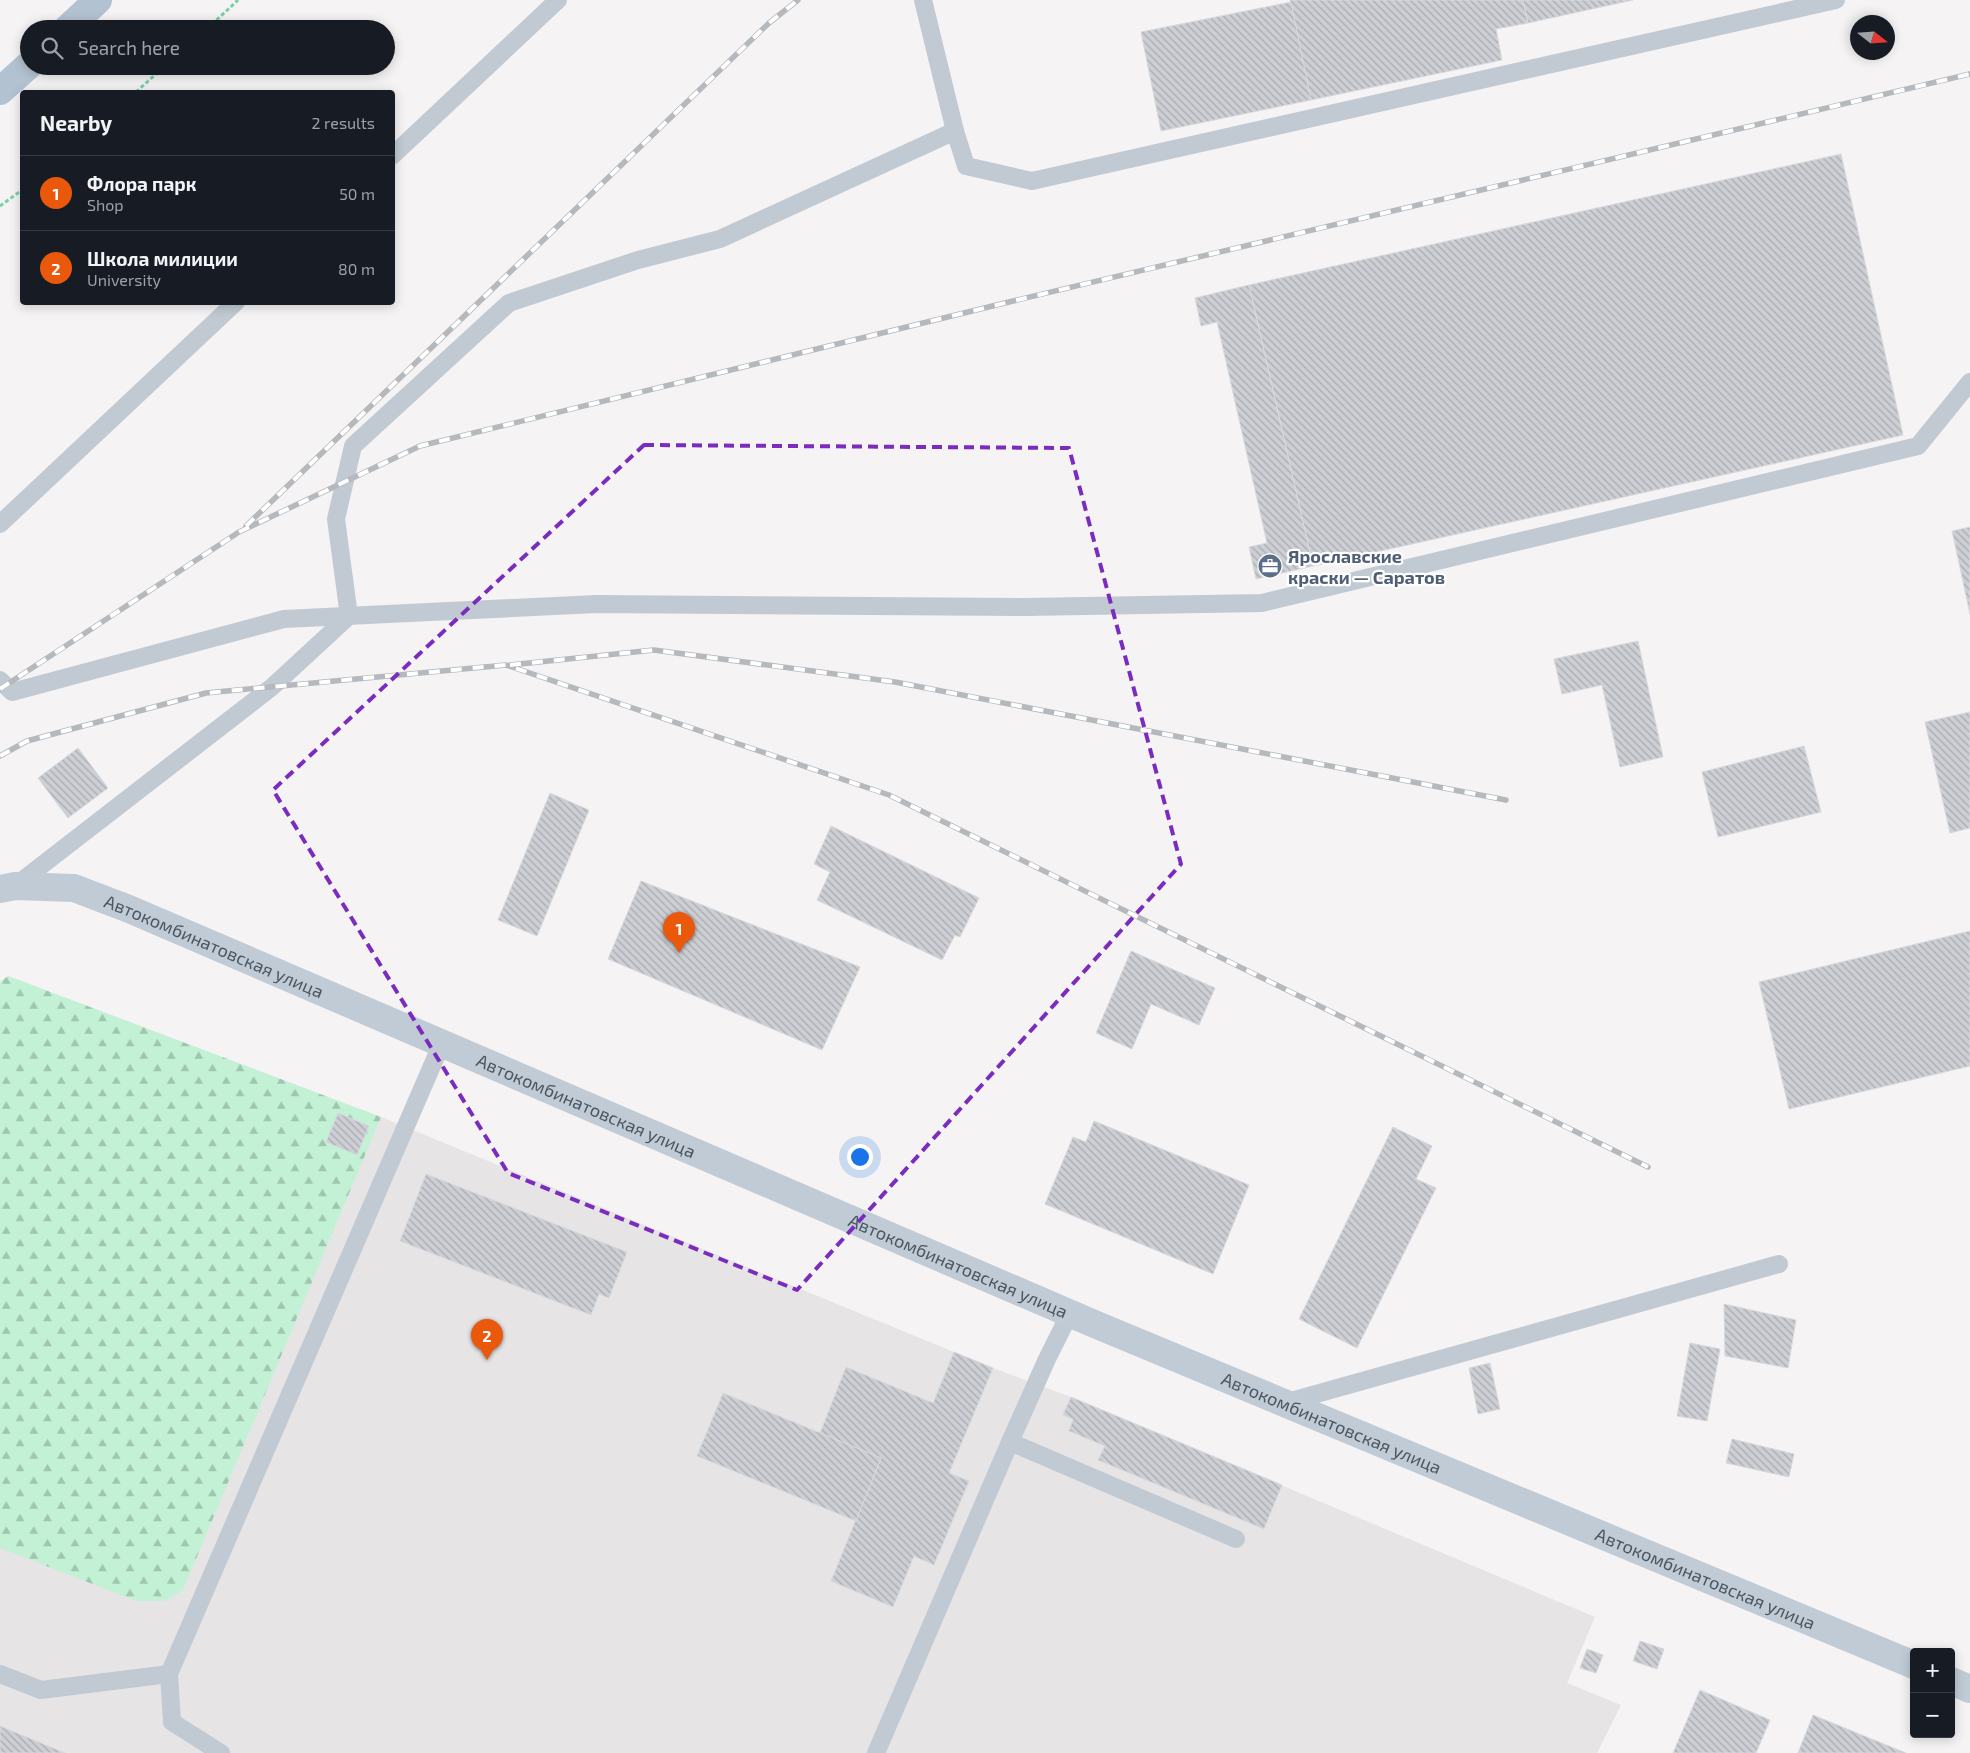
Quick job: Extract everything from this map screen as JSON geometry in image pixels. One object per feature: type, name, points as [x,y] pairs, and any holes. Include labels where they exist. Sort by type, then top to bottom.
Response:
[{"type":"main road","points":[[77,20],[98,0]]},
{"type":"main road","points":[[0,92],[20,73]]},
{"type":"street","name":"Автокомбинатовская улица","points":[[8,887],[74,888],[129,909],[441,1045],[1070,1313],[1910,1663]]},
{"type":"street","points":[[1955,1683],[1970,1689]]},
{"type":"lane","points":[[395,153],[558,0]]},
{"type":"lane","points":[[923,0],[955,131],[966,166],[1032,182],[1836,0]]},
{"type":"lane","points":[[349,616],[336,519],[353,446],[509,303],[638,260],[720,239],[955,131]]},
{"type":"lane","points":[[0,524],[233,305]]},
{"type":"lane","points":[[0,680],[12,692],[284,619],[596,604],[1026,607],[1262,603],[1918,446],[1970,382]]},
{"type":"lane","points":[[8,887],[272,687],[349,616]]},
{"type":"lane","points":[[220,1753],[172,1722],[169,1674],[441,1045]]},
{"type":"lane","points":[[1284,1403],[1779,1264]]},
{"type":"lane","points":[[876,1753],[1010,1442],[1070,1313]]},
{"type":"lane","points":[[1010,1442],[1236,1539]]},
{"type":"lane","points":[[0,1674],[41,1690],[169,1674]]},
{"type":"path","points":[[216,20],[238,0]]},
{"type":"path","points":[[138,90],[156,75]]},
{"type":"path","points":[[0,206],[20,191]]},
{"type":"highlighted area","points":[[644,445],[1069,448],[1181,864],[797,1290],[508,1173],[273,790]]},
{"type":"shaded area","points":[[8,976],[381,1117],[993,1368],[1071,1397],[1595,1617],[1567,1683],[1621,1705],[1597,1753],[0,1753],[0,982]]},
{"type":"green space","points":[[8,976],[381,1117],[183,1590],[165,1601],[136,1601],[0,1548],[0,982]]},
{"type":"building","points":[[1290,0],[1523,0],[1528,23],[1496,29],[1502,60],[1311,100]]},
{"type":"building","points":[[1523,0],[1633,0],[1528,23]]},
{"type":"building","points":[[1291,2],[1311,100],[1161,131],[1141,32]]},
{"type":"building","points":[[1841,154],[1903,435],[1313,566],[1249,285]]},
{"type":"building","points":[[1249,285],[1313,566],[1256,579],[1249,547],[1267,543],[1217,322],[1201,326],[1195,298]]},
{"type":"building","points":[[1970,527],[1970,614],[1952,531]]},
{"type":"building","points":[[1638,641],[1663,757],[1620,767],[1602,685],[1562,694],[1554,659]]},
{"type":"building","points":[[1970,712],[1970,828],[1950,833],[1925,722]]},
{"type":"building","points":[[1804,746],[1821,812],[1718,837],[1702,772]]},
{"type":"building","points":[[78,748],[108,788],[68,818],[38,778]]},
{"type":"building","points":[[550,793],[589,810],[537,936],[498,920]]},
{"type":"building","points":[[831,826],[979,898],[960,937],[955,935],[942,960],[817,900],[830,872],[814,864]]},
{"type":"building","points":[[641,881],[860,967],[822,1050],[608,959]]},
{"type":"building","points":[[1970,931],[1970,1066],[1789,1109],[1759,982]]},
{"type":"building","points":[[1131,951],[1215,988],[1199,1025],[1151,1004],[1132,1049],[1096,1033]]},
{"type":"building","points":[[338,1113],[369,1126],[357,1155],[326,1142]]},
{"type":"building","points":[[1094,1121],[1249,1185],[1213,1274],[1045,1204],[1073,1137],[1086,1142]]},
{"type":"building","points":[[1393,1127],[1432,1146],[1416,1179],[1436,1188],[1357,1348],[1299,1319]]},
{"type":"building","points":[[426,1174],[627,1252],[609,1298],[599,1294],[591,1315],[400,1241]]},
{"type":"building","points":[[1724,1304],[1796,1320],[1788,1368],[1725,1356]]},
{"type":"building","points":[[1690,1343],[1720,1349],[1707,1421],[1677,1416]]},
{"type":"building","points":[[954,1352],[993,1368],[949,1473],[969,1481],[934,1565],[914,1556],[893,1607],[831,1581],[881,1458],[820,1433],[846,1367],[933,1403]]},
{"type":"building","points":[[1490,1363],[1500,1409],[1478,1414],[1469,1368]]},
{"type":"building","points":[[723,1393],[881,1458],[856,1521],[697,1456]]},
{"type":"building","points":[[1071,1397],[1282,1485],[1264,1529],[1098,1460],[1105,1446],[1069,1431],[1073,1419],[1063,1415]]},
{"type":"building","points":[[1732,1439],[1794,1454],[1789,1477],[1726,1463]]},
{"type":"building","points":[[1640,1641],[1664,1649],[1657,1669],[1633,1661]]},
{"type":"building","points":[[1587,1649],[1603,1655],[1596,1673],[1580,1668]]},
{"type":"building","points":[[1700,1690],[1770,1720],[1756,1753],[1673,1753]]},
{"type":"building","points":[[1813,1715],[1906,1753],[1798,1753]]},
{"type":"building","points":[[0,1726],[65,1753],[0,1753]]},
{"type":"railway","points":[[246,526],[769,23],[798,0]]},
{"type":"railway","points":[[0,689],[239,532],[420,446],[1013,301],[1970,74]]},
{"type":"railway","points":[[510,665],[654,650],[895,682],[1506,800]]},
{"type":"railway","points":[[0,756],[27,741],[206,693],[506,665],[889,795],[1648,1167]]},
{"type":"place","name":"Ярославские краски — Саратов","points":[[1270,566]]},
{"type":"place","name":"Флора парк","points":[[679,953]]},
{"type":"place","name":"Школа милиции","points":[[487,1360]]}]
